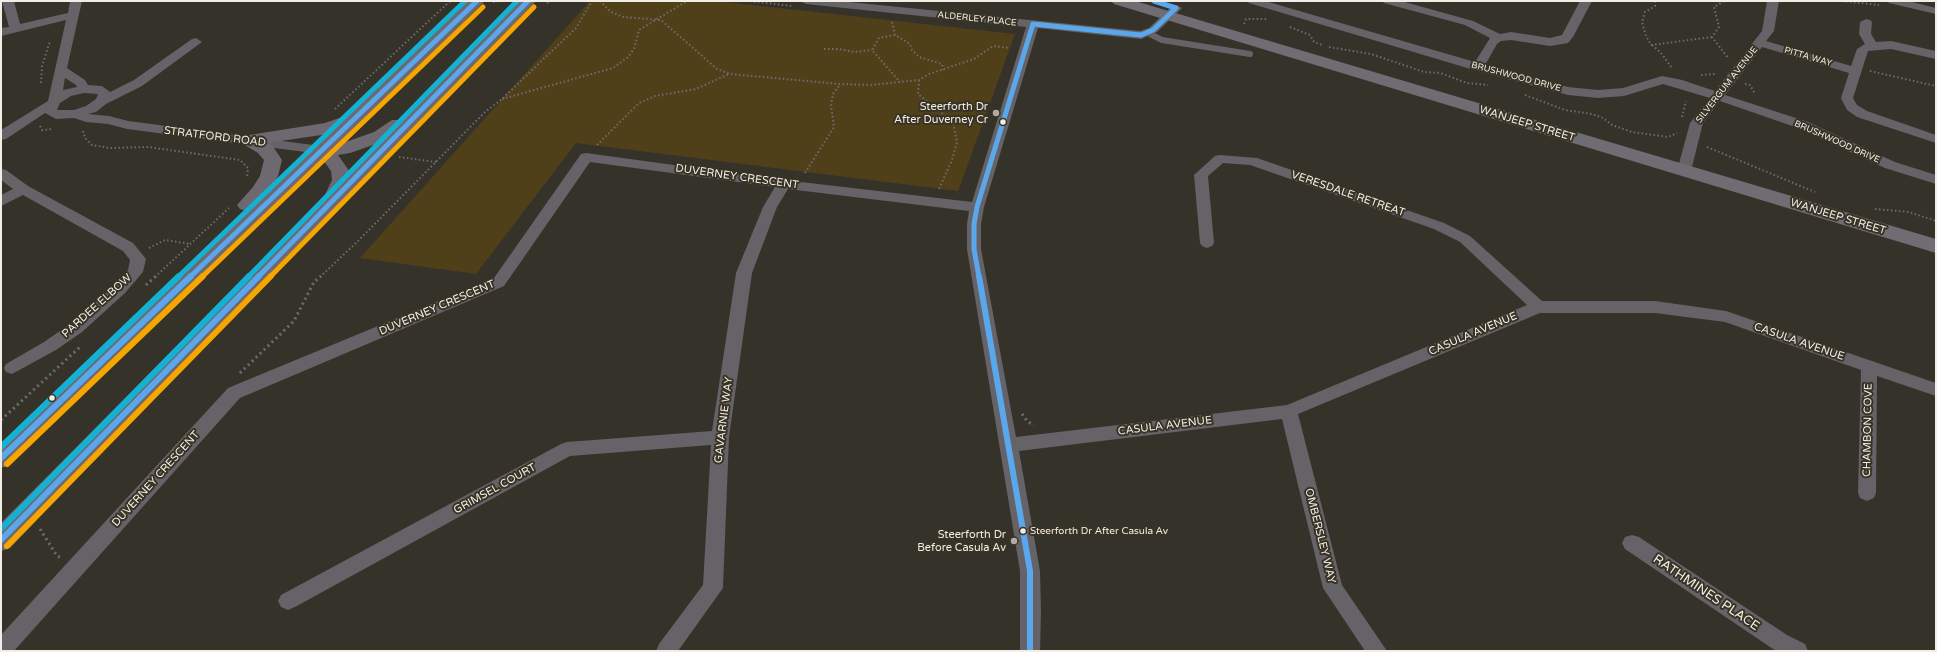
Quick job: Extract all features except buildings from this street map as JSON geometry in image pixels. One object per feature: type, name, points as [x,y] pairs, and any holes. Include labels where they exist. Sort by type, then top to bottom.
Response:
[{"type":"main road","points":[[1,458],[477,1]]},
{"type":"main road","name":"WANJEEP STREET","points":[[1119,1],[1172,12],[1685,167],[1936,246]]},
{"type":"main road","name":"WANJEEP STREET","points":[[1154,1],[1172,12]]},
{"type":"main road","points":[[1,540],[434,97],[537,2]]},
{"type":"main road","points":[[321,150],[343,149],[380,136],[434,97]]},
{"type":"main road","points":[[249,140],[329,128],[344,123],[360,112]]},
{"type":"main road","points":[[200,267],[236,218],[261,190],[269,176],[273,160],[266,149],[249,140]]},
{"type":"main road","points":[[321,150],[335,161],[340,171],[342,180],[326,208]]},
{"type":"main road","name":"WANJEEP STREET","points":[[1685,167],[1936,236]]},
{"type":"street","points":[[8,1],[15,28]]},
{"type":"street","points":[[60,122],[56,115],[50,110],[74,15],[76,1]]},
{"type":"street","name":"ALDERLEY PLACE","points":[[806,1],[1132,34],[1148,33]]},
{"type":"street","name":"BRUSHWOOD DRIVE","points":[[1253,1],[1537,84],[1568,91],[1598,94],[1624,92],[1662,80],[1719,96],[1803,125],[1890,165],[1936,180]]},
{"type":"street","points":[[1388,1],[1469,23],[1498,38]]},
{"type":"street","points":[[1478,67],[1492,42],[1498,38],[1510,36],[1543,42],[1564,40],[1586,1]]},
{"type":"street","name":"SILVERGUM AVENUE","points":[[1685,167],[1697,123],[1768,31],[1773,1]]},
{"type":"street","points":[[1893,1],[1936,11]]},
{"type":"street","points":[[1148,33],[1172,12]]},
{"type":"street","points":[[1,32],[74,15]]},
{"type":"street","points":[[1866,22],[1865,34],[1872,46]]},
{"type":"street","points":[[1030,651],[1030,571],[974,249],[974,224],[977,207],[1033,24]]},
{"type":"street","points":[[5,134],[39,123],[60,122],[100,103],[138,83],[196,42]]},
{"type":"street","name":"PITTA WAY","points":[[1760,43],[1857,69]]},
{"type":"street","points":[[1936,55],[1890,45],[1872,46],[1863,50],[1847,98],[1852,106],[1862,114],[1936,138]]},
{"type":"street","points":[[5,134],[67,93],[123,81],[164,66]]},
{"type":"street","points":[[61,69],[88,88],[103,91],[105,97],[100,103]]},
{"type":"street","points":[[100,103],[109,120]]},
{"type":"street","name":"STRATFORD ROAD","points":[[75,114],[86,118],[109,120],[127,125],[321,150]]},
{"type":"street","name":"DUVERNEY CRESCENT","points":[[1,650],[234,392],[499,282],[586,157],[977,207]]},
{"type":"street","name":"VERESDALE RETREAT","points":[[1207,243],[1202,175],[1220,159],[1252,161],[1439,226],[1464,240],[1538,307]]},
{"type":"street","points":[[1,173],[23,189],[128,247],[134,254]]},
{"type":"street","name":"GAVARNIE WAY","points":[[666,651],[713,588],[720,437],[744,273],[770,207],[790,184]]},
{"type":"street","points":[[1,201],[23,189]]},
{"type":"street","name":"PARDEE ELBOW","points":[[12,368],[50,346],[76,328],[120,289],[135,272],[138,259],[134,254]]},
{"type":"street","name":"CASULA AVENUE","points":[[1009,445],[1289,411],[1538,307],[1655,307],[1726,317],[1936,390]]},
{"type":"street","name":"CHAMBON COVE","points":[[1868,493],[1869,367]]},
{"type":"street","name":"OMBERSLEY WAY","points":[[1289,411],[1333,588],[1377,651]]},
{"type":"street","name":"GRIMSEL COURT","points":[[288,601],[567,449],[720,437]]},
{"type":"street","name":"RATHMINES PLACE","points":[[1632,543],[1779,647],[1798,651]]},
{"type":"lane","name":"ALDERLEY PLACE","points":[[1148,33],[1162,40],[1250,54]]},
{"type":"path","points":[[330,114],[450,1]]},
{"type":"path","points":[[537,2],[550,1]]},
{"type":"path","points":[[234,392],[241,371],[294,321],[314,282],[358,241],[485,112],[502,99],[576,28],[592,1]]},
{"type":"path","points":[[600,1],[611,12],[623,17],[661,20],[717,69],[730,74],[840,84],[871,85],[918,80],[929,74],[974,59],[993,46],[1024,50]]},
{"type":"path","points":[[502,99],[596,74],[613,68],[628,57],[634,49],[639,30],[653,20],[688,1]]},
{"type":"path","points":[[1656,1],[1655,6],[1645,12],[1642,22],[1646,36],[1652,45],[1661,53],[1675,71]]},
{"type":"path","points":[[1652,45],[1712,37],[1719,27],[1714,7],[1724,1]]},
{"type":"path","points":[[895,35],[891,22],[901,11]]},
{"type":"path","points":[[41,87],[42,66],[53,32],[41,29],[42,22]]},
{"type":"path","points":[[872,50],[879,38],[895,35],[910,44],[912,50],[919,57],[942,64],[943,70]]},
{"type":"path","points":[[1712,37],[1730,61]]},
{"type":"path","points":[[824,49],[839,49],[855,52],[872,50]]},
{"type":"path","points":[[872,50],[900,82]]},
{"type":"path","points":[[1857,69],[1936,86]]},
{"type":"path","points":[[586,157],[639,103],[655,96],[696,89],[730,74]]},
{"type":"path","points":[[1697,75],[1720,74]]},
{"type":"path","points":[[918,80],[918,94],[953,122],[957,142],[952,160],[937,193]]},
{"type":"path","points":[[790,184],[827,140],[834,127],[831,105],[833,94],[840,84]]},
{"type":"path","points":[[39,123],[42,130],[60,122]]},
{"type":"path","points":[[81,129],[85,138],[92,145],[110,148],[148,148],[240,160],[248,168],[247,180]]},
{"type":"path","points":[[1672,135],[1767,171],[1817,193]]},
{"type":"path","points":[[392,156],[436,162]]},
{"type":"path","points":[[144,287],[230,207]]},
{"type":"path","points":[[1872,209],[1909,212],[1936,222]]},
{"type":"path","points":[[134,254],[165,240],[191,244]]},
{"type":"path","points":[[1,420],[85,342]]},
{"type":"path","points":[[19,522],[38,526],[57,556],[63,557]]},
{"type":"shaded area","points":[[590,1],[715,1],[1015,34],[958,191],[576,143],[476,274],[360,258]]},
{"type":"transit line","points":[[1,447],[465,1]]},
{"type":"transit line","points":[[1,458],[477,1]]},
{"type":"transit line","points":[[1,529],[517,1]]},
{"type":"transit line","points":[[1,540],[528,1]]},
{"type":"transit line","points":[[1033,24],[1141,35],[1153,30],[1176,8],[1154,1]]},
{"type":"transit line","points":[[7,464],[483,7]]},
{"type":"transit line","points":[[7,546],[534,7]]},
{"type":"transit line","points":[[1030,651],[1030,571],[974,249],[974,224],[977,207],[1033,24]]},
{"type":"place","name":"Steerforth Dr After Duverney Cr","points":[[996,113]]},
{"type":"place","name":"Steerforth Dr After Casula Av","points":[[1023,531]]},
{"type":"place","name":"Steerforth Dr Before Casula Av","points":[[1014,541]]}]
